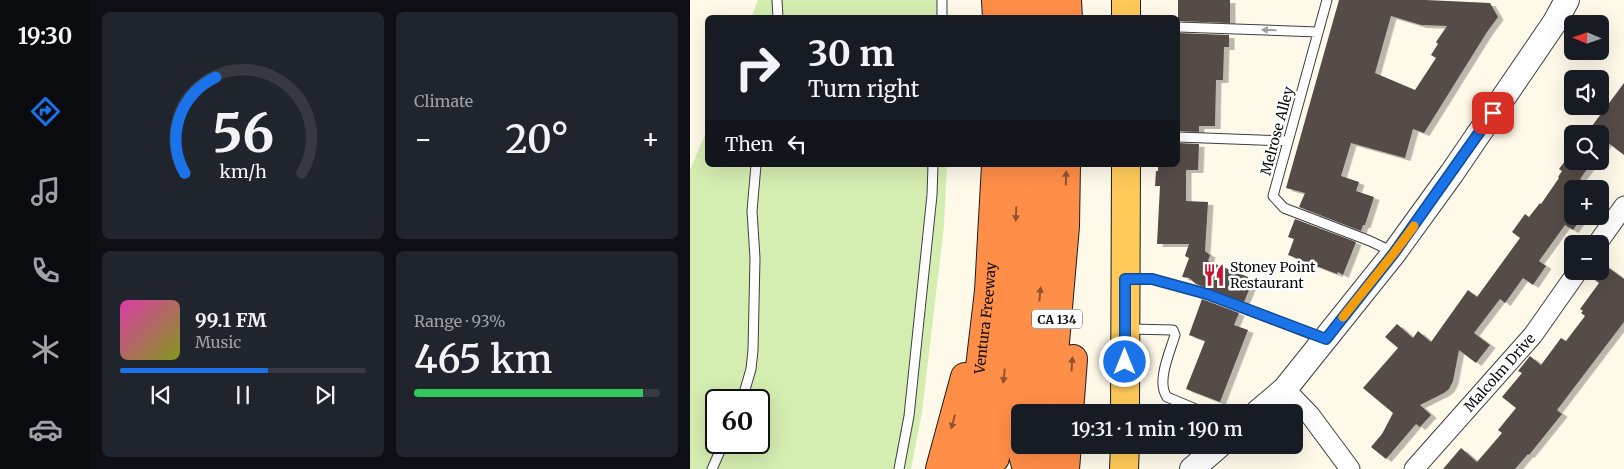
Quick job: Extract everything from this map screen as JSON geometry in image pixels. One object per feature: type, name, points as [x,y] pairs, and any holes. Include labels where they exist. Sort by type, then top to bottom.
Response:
[{"type":"highway","points":[[996,0],[996,15]]},
{"type":"highway","points":[[1019,0],[1020,15]]},
{"type":"highway","points":[[1044,0],[1045,15]]},
{"type":"highway","points":[[1067,0],[1068,15]]},
{"type":"highway","name":"Ventura Freeway","points":[[968,469],[989,291],[996,167]]},
{"type":"highway","points":[[984,469],[995,458],[1014,281],[1018,167]]},
{"type":"highway","points":[[1028,404],[1040,293],[1045,167]]},
{"type":"highway","name":"CA 134","points":[[1050,404],[1065,226],[1066,167]]},
{"type":"highway","points":[[1065,226],[1076,316],[1070,404]]},
{"type":"highway","points":[[940,469],[989,291]]},
{"type":"highway","points":[[1023,454],[1027,469]]},
{"type":"highway","points":[[1044,469],[1046,454]]},
{"type":"highway","points":[[1065,469],[1066,454]]},
{"type":"main road","points":[[1126,0],[1126,15]]},
{"type":"main road","points":[[1125,404],[1126,167]]},
{"type":"main road","points":[[1124,454],[1124,469]]},
{"type":"street","points":[[1267,404],[1285,389],[1394,253],[1468,150],[1556,22],[1568,0]]},
{"type":"street","points":[[1603,235],[1624,206]]},
{"type":"street","name":"Malcolm Drive","points":[[1414,469],[1533,336],[1572,280]]},
{"type":"street","points":[[1285,389],[1310,415],[1350,469]]},
{"type":"street","points":[[1192,469],[1210,454]]},
{"type":"lane","points":[[777,0],[778,15]]},
{"type":"lane","points":[[942,0],[942,15]]},
{"type":"lane","name":"Melrose Alley","points":[[1327,0],[1273,196],[1284,208],[1370,241],[1394,253]]},
{"type":"lane","points":[[1180,27],[1318,32]]},
{"type":"lane","points":[[1180,136],[1288,141]]},
{"type":"lane","points":[[745,389],[751,369],[753,350],[755,258],[752,211],[756,167]]},
{"type":"lane","points":[[899,469],[909,416],[931,205],[933,167]]},
{"type":"lane","points":[[1125,279],[1152,279],[1207,294],[1326,339]]},
{"type":"lane","points":[[1125,329],[1173,330],[1175,335],[1162,377],[1164,393],[1167,397],[1184,404]]},
{"type":"lane","points":[[712,469],[719,454]]},
{"type":"green space","points":[[758,0],[946,0],[947,15],[752,15]]},
{"type":"green space","points":[[705,135],[705,167],[947,167],[944,226],[922,412],[911,469],[690,469],[690,170]]},
{"type":"building","points":[[1178,0],[1230,0],[1230,23],[1180,21],[1180,15],[1178,15]]},
{"type":"building","points":[[1339,0],[1426,0],[1490,3],[1498,17],[1424,133],[1413,129],[1405,158],[1351,143],[1341,176],[1359,182],[1356,191],[1374,197],[1365,225],[1363,225],[1361,231],[1299,207],[1305,193],[1286,188]],"holes":[[[1391,16],[1421,25],[1447,26],[1436,42],[1438,44],[1431,55],[1436,58],[1415,90],[1375,73]]]},
{"type":"building","points":[[1180,33],[1229,35],[1229,47],[1224,47],[1223,80],[1216,80],[1215,126],[1199,126],[1199,132],[1180,131]]},
{"type":"building","points":[[1624,83],[1624,155],[1609,144],[1609,125],[1593,125],[1600,115],[1609,115],[1609,103]]},
{"type":"building","points":[[1180,143],[1199,144],[1198,170],[1186,170],[1186,201],[1208,202],[1205,251],[1210,255],[1208,261],[1248,277],[1246,283],[1251,285],[1244,302],[1196,284],[1189,278],[1182,277],[1189,258],[1185,256],[1189,244],[1157,244],[1160,186],[1155,186],[1156,171],[1158,171],[1158,167],[1180,167]]},
{"type":"building","points":[[1564,162],[1564,170],[1586,170],[1580,179],[1581,180],[1564,180],[1565,225],[1539,261],[1546,266],[1533,285],[1523,278],[1505,303],[1500,299],[1474,333],[1490,345],[1476,363],[1459,350],[1453,381],[1449,389],[1420,405],[1431,415],[1420,427],[1416,424],[1386,459],[1371,447],[1382,434],[1393,413],[1363,388],[1398,348],[1385,337],[1397,324],[1413,338],[1418,331],[1431,342],[1468,290],[1477,297],[1520,238],[1512,232],[1525,214],[1529,217],[1541,204],[1559,178],[1562,171],[1559,169]]},
{"type":"building","points":[[1295,219],[1356,242],[1343,275],[1288,255],[1294,239],[1288,237]]},
{"type":"building","points":[[1565,225],[1577,225],[1573,230]]},
{"type":"building","points":[[1609,268],[1624,279],[1624,322],[1557,410],[1562,414],[1529,455],[1515,469],[1443,469],[1461,448],[1477,462],[1502,433],[1498,430],[1516,408],[1502,397],[1522,373],[1518,371],[1530,356],[1541,365],[1561,338],[1566,341],[1585,316],[1581,313],[1583,311],[1580,309],[1599,283],[1595,280],[1609,280]]},
{"type":"building","points":[[1202,299],[1239,313],[1234,325],[1248,330],[1220,402],[1186,389],[1205,341],[1189,335]]},
{"type":"slow traffic","points":[[1343,317],[1414,226]]},
{"type":"place","name":"Stoney Point Restaurant","points":[[1214,275]]},
{"type":"route","points":[[1125,362],[1125,279],[1152,279],[1207,294],[1326,339],[1394,253],[1452,174],[1493,113]]}]
